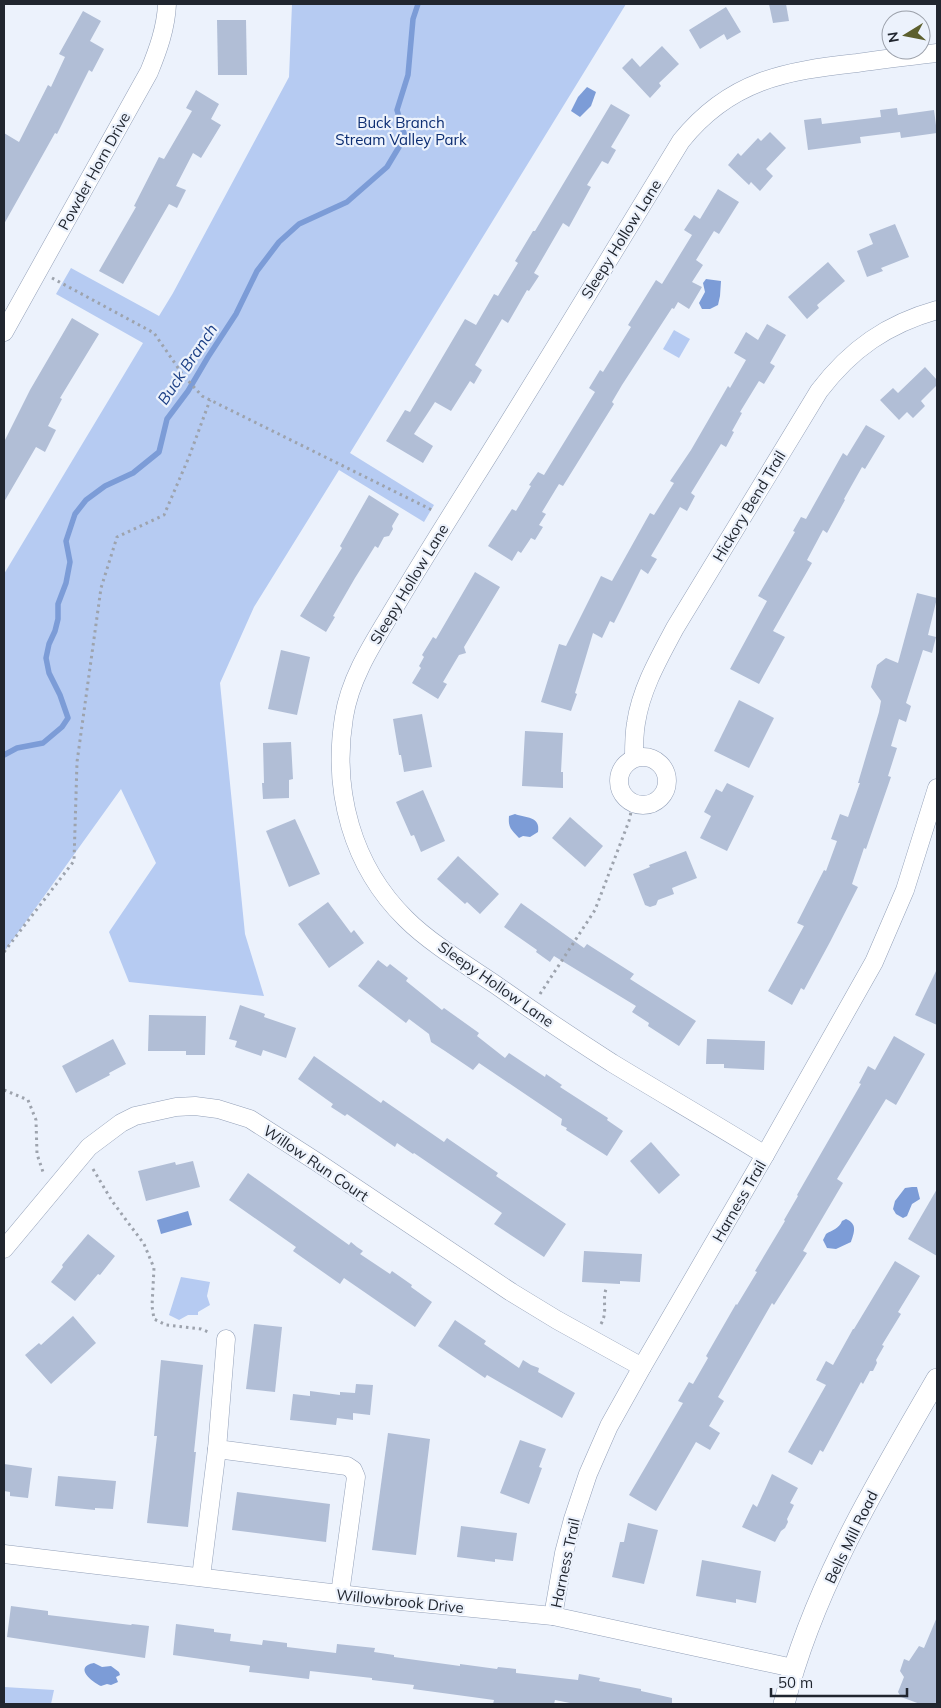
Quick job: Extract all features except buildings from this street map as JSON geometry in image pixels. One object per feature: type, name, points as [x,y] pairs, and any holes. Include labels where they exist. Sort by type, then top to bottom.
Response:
[{"type":"street","name":"Powder Horn Drive","points":[[4,332],[148,72],[159,46],[166,20],[167,4]]},
{"type":"street","name":"Sleepy Hollow Lane","points":[[765,1155],[610,1061],[530,1009],[407,920],[381,890],[358,848],[348,820],[341,784],[340,760],[344,716],[353,683],[371,646],[681,141],[705,115],[751,85],[789,72],[937,53]]},
{"type":"street","name":"Hickory Bend Trail","points":[[634,758],[639,708],[660,657],[675,628],[819,390],[838,367],[863,345],[893,326],[915,316],[937,310]]},
{"type":"street","points":[[643,756],[652,758],[660,764],[665,772],[667,781],[663,796],[652,804],[642,806],[633,804],[625,798],[620,790],[618,781],[620,771],[634,758],[643,756]]},
{"type":"street","name":"Harness Trail","points":[[553,1616],[564,1553],[588,1474],[609,1426],[874,962],[904,890],[937,788]]},
{"type":"street","name":"Willow Run Court","points":[[4,1248],[89,1147],[121,1123],[135,1116],[176,1107],[195,1106],[218,1109],[250,1119],[309,1156],[511,1292],[642,1366]]},
{"type":"street","points":[[201,1577],[217,1449],[226,1339]]},
{"type":"street","name":"Bells Mill Road","points":[[784,1704],[793,1668],[846,1541],[937,1379]]},
{"type":"street","points":[[217,1449],[347,1466],[353,1470],[356,1477],[340,1594]]},
{"type":"street","name":"Willowbrook Drive","points":[[4,1554],[390,1600],[553,1616],[793,1668]]},
{"type":"path","points":[[38,271],[154,333],[183,375],[202,396],[448,519]]},
{"type":"path","points":[[4,952],[74,861],[77,762],[101,588],[117,537],[164,515],[189,457],[210,400]]},
{"type":"path","points":[[530,1009],[596,910],[629,821],[633,804]]},
{"type":"path","points":[[4,1090],[28,1100],[36,1120],[37,1154],[44,1175],[54,1187]]},
{"type":"path","points":[[82,1155],[112,1201],[144,1244],[154,1268],[152,1306],[154,1319],[166,1325],[201,1329],[226,1339]]},
{"type":"path","points":[[590,1338],[604,1320],[606,1310],[604,1295],[606,1289]]},
{"type":"green space","name":"Buck Branch Stream Valley Park","points":[[292,4],[626,4],[350,453],[434,505],[424,522],[339,470],[254,607],[220,683],[245,934],[264,996],[129,982],[109,932],[156,863],[121,789],[4,952],[4,574],[143,343],[56,294],[71,268],[159,316],[289,77]]},
{"type":"green space","points":[[674,330],[690,339],[679,358],[663,349]]},
{"type":"green space","points":[[181,1277],[210,1282],[207,1296],[210,1305],[198,1312],[198,1315],[188,1315],[179,1320],[169,1315]]},
{"type":"green space","points":[[4,1687],[54,1690],[51,1704],[4,1704]]},
{"type":"shaded area","points":[[587,87],[596,92],[591,106],[580,117],[571,111],[578,97]]},
{"type":"shaded area","points":[[706,279],[721,281],[720,296],[718,305],[710,309],[702,309],[699,303],[705,292],[703,283]]},
{"type":"shaded area","points":[[515,814],[535,820],[538,832],[530,837],[523,836],[519,838],[509,823],[509,816]]},
{"type":"shaded area","points":[[917,1187],[920,1199],[912,1204],[907,1216],[903,1218],[896,1214],[893,1209],[895,1201],[905,1188]]},
{"type":"shaded area","points":[[188,1211],[192,1225],[161,1234],[157,1220]]},
{"type":"shaded area","points":[[846,1219],[854,1226],[851,1242],[836,1249],[827,1248],[823,1240],[826,1234],[837,1228]]},
{"type":"shaded area","points":[[94,1663],[102,1667],[111,1666],[119,1672],[120,1675],[116,1677],[118,1682],[101,1686],[89,1678],[85,1668]]},
{"type":"waterway","name":"Buck Branch","points":[[4,755],[17,748],[43,743],[62,727],[68,718],[60,695],[49,673],[46,658],[58,619],[58,604],[66,583],[70,562],[66,541],[75,514],[86,500],[105,486],[133,473],[159,452],[167,419],[188,391],[236,314],[257,271],[279,242],[299,224],[347,202],[387,167],[405,137],[397,110],[408,75],[413,19],[418,4]]}]
